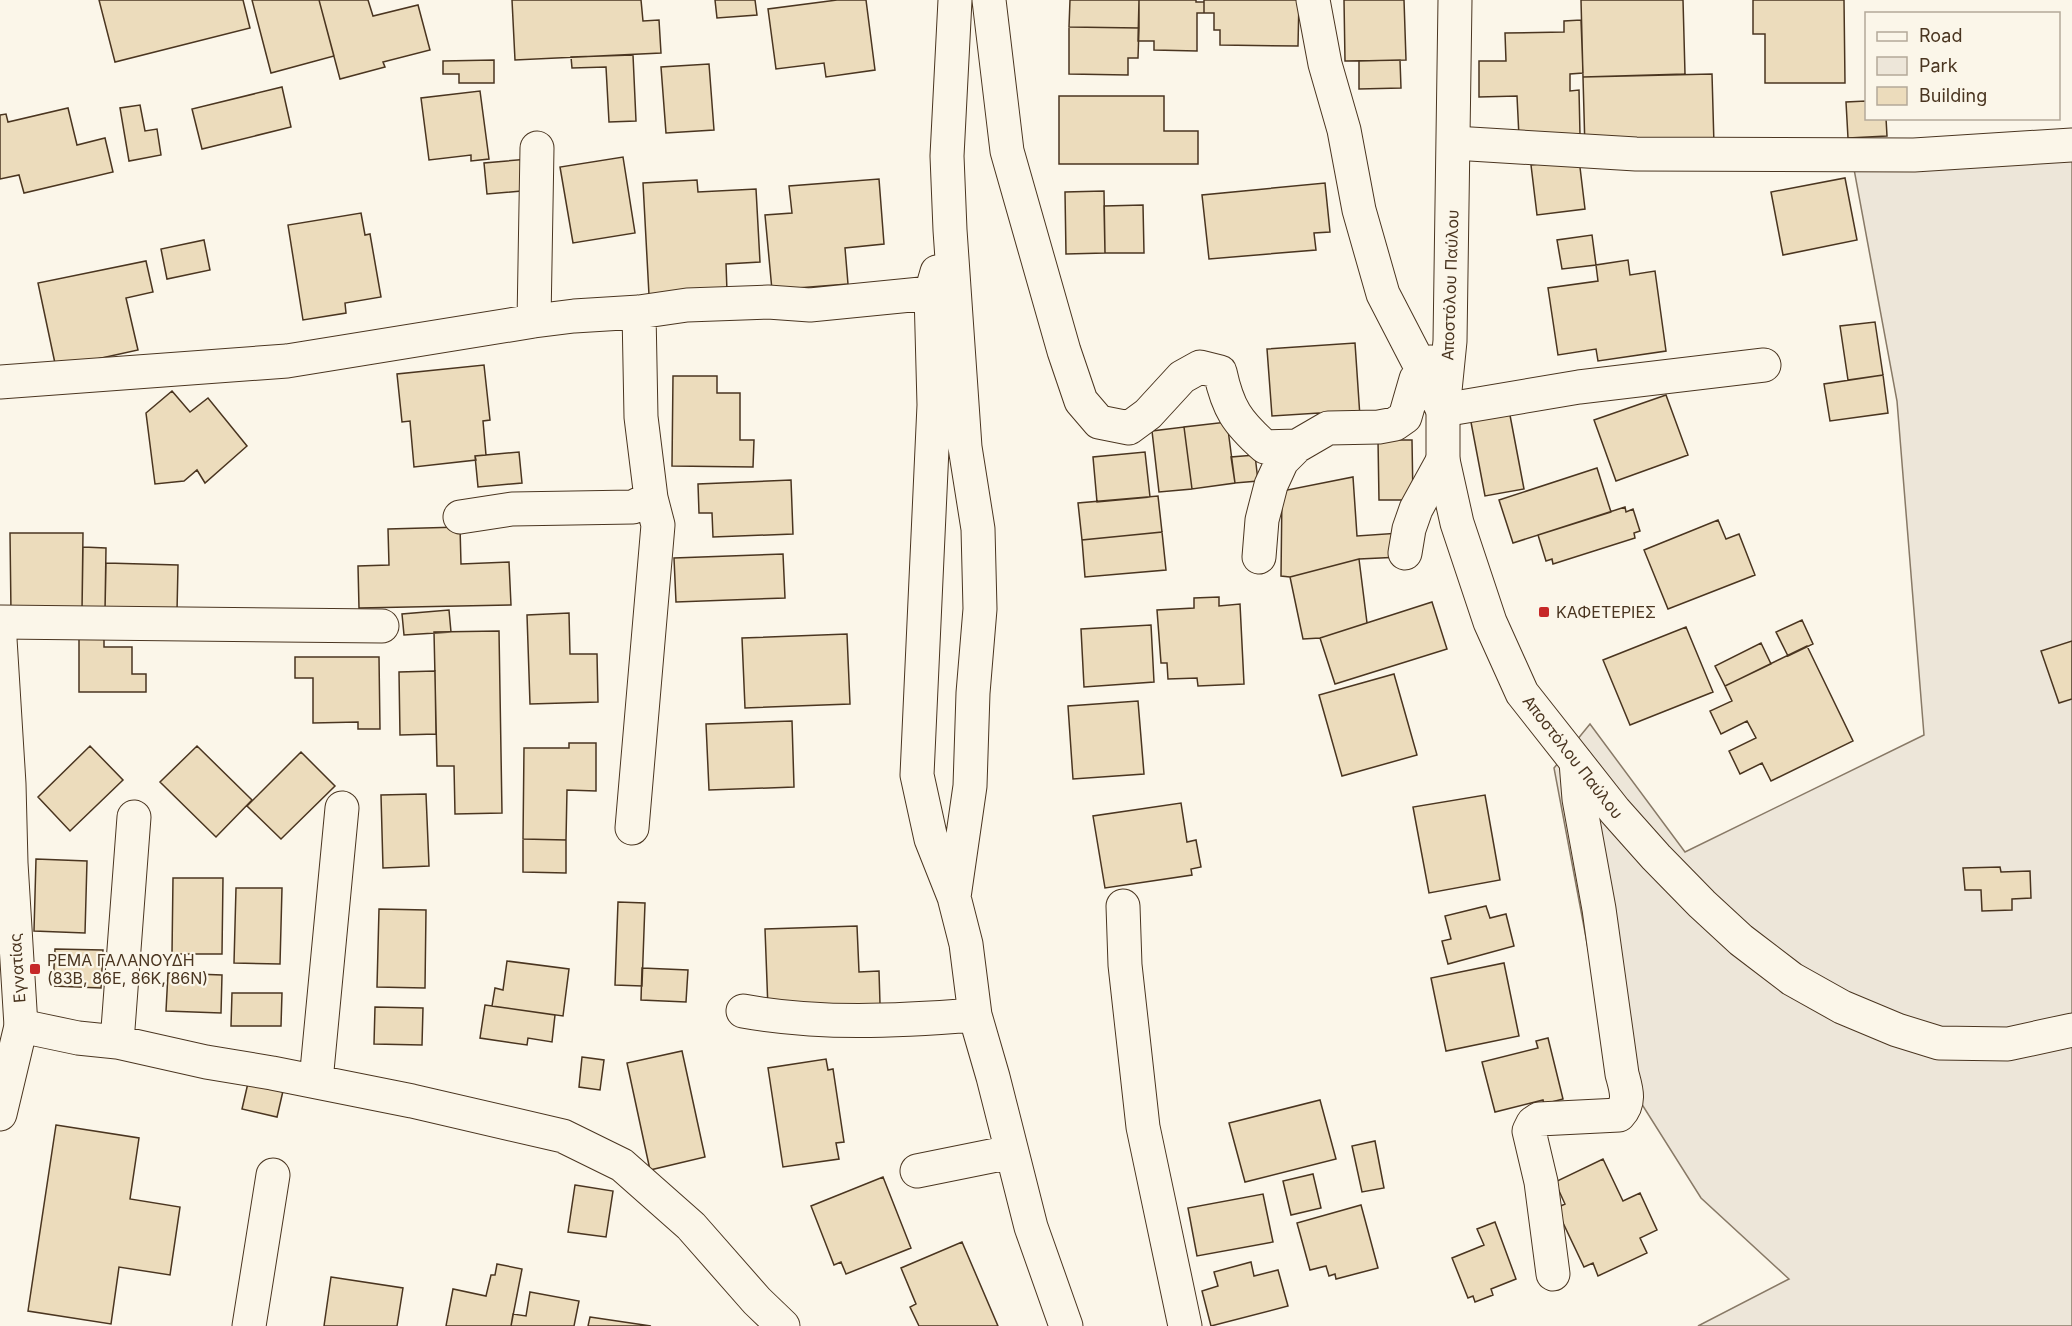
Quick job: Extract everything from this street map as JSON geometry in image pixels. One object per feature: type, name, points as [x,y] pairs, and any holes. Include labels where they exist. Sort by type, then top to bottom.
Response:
[{"type":"street","points":[[954,897],[970,786],[973,693],[980,609],[978,529],[964,447],[950,230],[947,156],[955,0]]},
{"type":"street","points":[[989,0],[1007,151],[1064,351],[1081,401],[1100,422],[1128,429],[1148,414],[1182,377],[1200,367],[1220,372],[1232,411],[1248,432],[1265,447],[1297,446]]},
{"type":"street","points":[[1313,0],[1325,64],[1344,130],[1359,210],[1383,294],[1423,370],[1430,389],[1443,410],[1579,387],[1764,365]]},
{"type":"street","name":"Αποστόλου Παύλου","points":[[1455,0],[1450,341],[1443,410],[1443,460],[1457,523],[1490,622],[1522,693],[1649,849],[1702,904],[1741,940],[1792,979],[1842,1007],[1897,1030],[1939,1042],[2008,1044],[2072,1030]]},
{"type":"street","points":[[1454,143],[1648,154],[1914,154],[2072,146]]},
{"type":"street","points":[[534,321],[537,148]]},
{"type":"street","points":[[950,230],[931,293],[934,405],[917,775],[931,839],[954,897],[966,944],[975,1015],[1031,1227],[1066,1326]]},
{"type":"street","points":[[0,382],[287,361],[534,321],[639,312],[687,305],[768,303],[810,305],[931,293]]},
{"type":"street","points":[[632,828],[658,525],[651,498],[641,417],[639,312]]},
{"type":"street","points":[[1259,557],[1262,520],[1271,485],[1282,461],[1297,446],[1328,428],[1379,427],[1395,424],[1405,417],[1416,379],[1450,341]]},
{"type":"street","points":[[1405,553],[1409,529],[1416,510],[1443,460]]},
{"type":"street","points":[[460,517],[512,508],[633,507],[651,498]]},
{"type":"street","points":[[0,622],[382,626]]},
{"type":"street","name":"Εγνατίας","points":[[0,639],[2,733],[9,784],[11,862],[21,1026],[0,1114]]},
{"type":"street","points":[[1553,1274],[1541,1182],[1529,1131],[1533,1123],[1539,1119],[1619,1114],[1628,1100],[1622,1074],[1599,909],[1584,829],[1576,762]]},
{"type":"street","points":[[316,1081],[342,808]]},
{"type":"street","points":[[117,1042],[134,817]]},
{"type":"street","points":[[1123,906],[1125,965],[1143,1127],[1185,1326]]},
{"type":"street","points":[[743,1011],[836,1022],[895,1021],[975,1015]]},
{"type":"street","points":[[21,1026],[78,1038],[117,1042],[206,1062],[316,1081],[563,1136],[622,1165],[691,1226],[757,1301],[783,1326]]},
{"type":"street","points":[[917,1171],[1011,1152]]},
{"type":"street","points":[[249,1326],[273,1175]]},
{"type":"green space","points":[[2072,135],[2072,1326],[1698,1326],[1789,1279],[1701,1198],[1607,1049],[1554,768],[1590,724],[1685,852],[1924,735],[1897,401],[1851,153]]},
{"type":"building","points":[[99,0],[243,0],[250,28],[115,62]]},
{"type":"building","points":[[252,0],[319,0],[334,56],[271,73]]},
{"type":"building","points":[[319,0],[368,0],[373,16],[418,5],[430,50],[383,62],[385,67],[340,79]]},
{"type":"building","points":[[512,0],[641,0],[643,21],[659,20],[661,53],[515,60]]},
{"type":"building","points":[[715,0],[755,0],[757,15],[717,18]]},
{"type":"building","points":[[837,0],[866,0],[875,70],[826,77],[824,63],[776,69],[768,9]]},
{"type":"building","points":[[1070,0],[1139,0],[1139,28],[1069,27]]},
{"type":"building","points":[[1139,0],[1204,2],[1204,13],[1197,13],[1197,51],[1154,50],[1154,41],[1138,41]]},
{"type":"building","points":[[1204,0],[1299,0],[1298,46],[1220,45],[1220,30],[1214,30],[1214,13],[1204,13]]},
{"type":"building","points":[[1344,0],[1404,0],[1406,60],[1345,61]]},
{"type":"building","points":[[1581,0],[1683,0],[1685,74],[1583,77]]},
{"type":"building","points":[[1753,0],[1844,0],[1845,83],[1765,83],[1765,34],[1753,34]]},
{"type":"building","points":[[1581,20],[1583,73],[1570,74],[1570,91],[1579,90],[1580,135],[1519,137],[1517,96],[1479,97],[1479,61],[1506,61],[1505,33],[1564,32],[1564,21]]},
{"type":"building","points":[[1069,27],[1139,28],[1138,58],[1128,58],[1128,75],[1069,74]]},
{"type":"building","points":[[633,55],[636,121],[609,122],[606,67],[572,68],[571,57]]},
{"type":"building","points":[[494,60],[494,83],[459,83],[459,74],[443,74],[443,61]]},
{"type":"building","points":[[1400,60],[1401,88],[1359,89],[1359,61]]},
{"type":"building","points":[[709,64],[714,130],[666,133],[661,67]]},
{"type":"building","points":[[1712,74],[1714,145],[1585,149],[1583,77]]},
{"type":"building","points":[[282,87],[291,127],[202,149],[192,109]]},
{"type":"building","points":[[480,91],[489,159],[471,161],[471,155],[429,160],[421,98]]},
{"type":"building","points":[[1059,96],[1164,96],[1164,131],[1198,131],[1198,164],[1059,164]]},
{"type":"building","points":[[1865,101],[1865,120],[1886,120],[1887,136],[1848,138],[1846,102]]},
{"type":"building","points":[[140,105],[145,131],[157,129],[161,155],[129,161],[120,108]]},
{"type":"building","points":[[68,108],[77,145],[105,138],[113,172],[24,193],[19,175],[0,179],[0,115],[6,114],[8,122]]},
{"type":"building","points":[[623,157],[635,233],[573,243],[560,167]]},
{"type":"building","points":[[529,159],[532,190],[487,194],[484,163]]},
{"type":"building","points":[[1579,159],[1585,209],[1537,215],[1531,165]]},
{"type":"building","points":[[1845,178],[1857,240],[1783,255],[1771,192]]},
{"type":"building","points":[[879,179],[884,244],[845,248],[848,284],[772,290],[765,215],[792,213],[789,186]]},
{"type":"building","points":[[697,180],[698,192],[756,189],[760,262],[726,264],[727,291],[649,295],[643,183]]},
{"type":"building","points":[[1325,183],[1330,232],[1314,233],[1316,250],[1209,259],[1202,195]]},
{"type":"building","points":[[1104,191],[1105,253],[1066,254],[1065,192]]},
{"type":"building","points":[[1143,205],[1144,253],[1105,253],[1104,206]]},
{"type":"building","points":[[361,213],[365,235],[370,234],[381,297],[345,303],[346,313],[303,320],[288,225]]},
{"type":"building","points":[[1592,235],[1596,265],[1562,269],[1557,240]]},
{"type":"building","points":[[204,240],[210,270],[167,279],[161,249]]},
{"type":"building","points":[[1628,260],[1630,275],[1655,271],[1666,351],[1598,361],[1596,349],[1558,355],[1548,288],[1598,281],[1596,265]]},
{"type":"building","points":[[146,261],[153,292],[126,298],[138,350],[56,368],[38,283]]},
{"type":"building","points":[[1875,322],[1883,375],[1848,380],[1840,326]]},
{"type":"building","points":[[1355,343],[1360,417],[1320,420],[1319,413],[1272,416],[1267,349]]},
{"type":"building","points":[[484,365],[490,420],[483,421],[486,455],[475,456],[476,460],[414,467],[410,421],[402,422],[397,374]]},
{"type":"building","points":[[1883,375],[1888,413],[1830,421],[1824,384]]},
{"type":"building","points":[[673,376],[717,376],[717,393],[740,393],[740,440],[754,440],[753,467],[672,466]]},
{"type":"building","points":[[172,391],[190,412],[208,398],[247,446],[205,483],[197,470],[184,481],[155,484],[146,413]]},
{"type":"building","points":[[1666,395],[1688,455],[1616,481],[1594,420]]},
{"type":"building","points":[[1509,410],[1524,489],[1485,496],[1470,417]]},
{"type":"building","points":[[1227,422],[1235,483],[1192,489],[1184,427]]},
{"type":"building","points":[[1184,427],[1192,489],[1159,492],[1152,431]]},
{"type":"building","points":[[1378,440],[1412,440],[1413,500],[1379,500]]},
{"type":"building","points":[[519,452],[522,483],[478,487],[475,456]]},
{"type":"building","points":[[1145,452],[1150,497],[1097,502],[1093,457]]},
{"type":"building","points":[[1255,455],[1258,481],[1235,483],[1231,457]]},
{"type":"building","points":[[1597,468],[1611,512],[1513,543],[1499,500]]},
{"type":"building","points":[[1353,477],[1357,536],[1400,533],[1401,557],[1359,559],[1290,577],[1281,576],[1282,491]]},
{"type":"building","points":[[791,480],[793,534],[713,537],[712,513],[699,513],[698,484]]},
{"type":"building","points":[[1158,496],[1162,532],[1082,540],[1078,503]]},
{"type":"building","points":[[1625,507],[1626,512],[1633,509],[1640,531],[1634,533],[1635,538],[1553,564],[1552,559],[1546,561],[1538,535]]},
{"type":"building","points":[[1718,520],[1726,539],[1739,534],[1755,575],[1668,609],[1644,550]]},
{"type":"building","points":[[460,527],[461,564],[509,562],[511,605],[359,608],[358,566],[389,565],[388,529]]},
{"type":"building","points":[[1162,532],[1166,570],[1085,577],[1082,540]]},
{"type":"building","points":[[10,533],[83,533],[82,610],[11,613]]},
{"type":"building","points":[[83,547],[106,548],[105,610],[82,610]]},
{"type":"building","points":[[783,554],[785,598],[676,602],[674,558]]},
{"type":"building","points":[[1359,559],[1367,623],[1320,638],[1303,639],[1290,577]]},
{"type":"building","points":[[106,563],[178,565],[177,612],[105,610]]},
{"type":"building","points":[[1219,597],[1219,606],[1240,604],[1244,684],[1198,686],[1197,678],[1168,679],[1167,663],[1161,663],[1157,610],[1194,608],[1194,598]]},
{"type":"building","points":[[1432,602],[1447,649],[1335,684],[1320,638]]},
{"type":"building","points":[[449,610],[451,632],[404,635],[402,614]]},
{"type":"building","points":[[569,613],[570,654],[597,654],[598,702],[530,704],[527,615]]},
{"type":"building","points":[[1802,620],[1813,644],[1788,656],[1776,632]]},
{"type":"building","points":[[1151,625],[1154,682],[1084,687],[1081,629]]},
{"type":"building","points":[[1686,627],[1713,692],[1630,725],[1603,660]]},
{"type":"building","points":[[79,630],[104,630],[104,647],[132,647],[132,674],[146,674],[146,692],[79,692]]},
{"type":"building","points":[[499,631],[502,813],[455,814],[454,766],[437,766],[434,632]]},
{"type":"building","points":[[847,634],[850,704],[745,708],[742,638]]},
{"type":"building","points":[[2072,641],[2072,699],[2059,703],[2041,651]]},
{"type":"building","points":[[1761,643],[1771,664],[1725,686],[1715,666]]},
{"type":"building","points":[[1807,646],[1853,741],[1771,781],[1762,763],[1740,774],[1729,751],[1756,738],[1747,721],[1721,734],[1710,711],[1732,701],[1725,686]]},
{"type":"building","points":[[295,657],[379,657],[380,729],[358,729],[358,722],[313,723],[313,678],[295,678]]},
{"type":"building","points":[[435,671],[436,734],[400,735],[399,672]]},
{"type":"building","points":[[1394,674],[1417,755],[1342,776],[1319,695]]},
{"type":"building","points":[[1138,701],[1144,774],[1073,779],[1068,706]]},
{"type":"building","points":[[792,721],[794,787],[709,790],[706,724]]},
{"type":"building","points":[[569,743],[596,743],[596,791],[567,790],[566,840],[523,839],[524,748],[569,748]]},
{"type":"building","points":[[90,746],[123,780],[70,831],[38,797]]},
{"type":"building","points":[[197,746],[252,800],[216,837],[160,782]]},
{"type":"building","points":[[301,752],[335,786],[281,839],[247,806]]},
{"type":"building","points":[[426,794],[429,866],[383,868],[381,795]]},
{"type":"building","points":[[1485,795],[1500,880],[1429,893],[1413,807]]},
{"type":"building","points":[[1181,803],[1187,842],[1196,840],[1201,867],[1191,869],[1192,875],[1105,888],[1093,816]]},
{"type":"building","points":[[523,839],[566,840],[566,873],[523,872]]},
{"type":"building","points":[[36,859],[87,861],[85,933],[34,931]]},
{"type":"building","points":[[2000,867],[2001,872],[2030,871],[2031,898],[2012,899],[2012,910],[1982,911],[1981,890],[1965,890],[1963,868]]},
{"type":"building","points":[[173,878],[223,878],[222,954],[172,954]]},
{"type":"building","points":[[236,888],[282,888],[280,964],[234,963]]},
{"type":"building","points":[[618,902],[645,903],[642,986],[615,985]]},
{"type":"building","points":[[1486,906],[1490,918],[1506,914],[1514,946],[1448,964],[1442,941],[1451,939],[1445,916]]},
{"type":"building","points":[[379,909],[426,910],[425,988],[377,987]]},
{"type":"building","points":[[857,926],[859,972],[879,971],[880,1004],[768,1009],[765,929]]},
{"type":"building","points":[[55,949],[103,950],[101,988],[53,986]]},
{"type":"building","points":[[507,961],[569,969],[563,1016],[492,1006],[495,988],[503,990]]},
{"type":"building","points":[[1504,963],[1519,1036],[1446,1051],[1431,978]]},
{"type":"building","points":[[642,968],[688,970],[686,1002],[641,1000]]},
{"type":"building","points":[[168,973],[222,975],[221,1013],[166,1011]]},
{"type":"building","points":[[232,993],[282,993],[281,1026],[231,1026]]},
{"type":"building","points":[[485,1005],[555,1015],[552,1042],[528,1038],[527,1045],[480,1038]]},
{"type":"building","points":[[375,1007],[423,1008],[422,1045],[374,1044]]},
{"type":"building","points":[[1548,1038],[1563,1099],[1544,1104],[1543,1100],[1495,1112],[1482,1062],[1538,1048],[1536,1041]]},
{"type":"building","points":[[682,1051],[705,1157],[650,1170],[627,1063]]},
{"type":"building","points":[[582,1057],[604,1060],[600,1090],[579,1087]]},
{"type":"building","points":[[826,1059],[828,1070],[833,1069],[844,1142],[836,1143],[839,1159],[783,1167],[768,1068]]},
{"type":"building","points":[[248,1083],[283,1091],[277,1117],[242,1109]]},
{"type":"building","points":[[1320,1100],[1336,1159],[1245,1182],[1229,1123]]},
{"type":"building","points":[[56,1125],[139,1138],[130,1199],[180,1207],[170,1275],[119,1267],[111,1324],[28,1311]]},
{"type":"building","points":[[1375,1141],[1384,1188],[1362,1192],[1352,1146]]},
{"type":"building","points":[[1603,1159],[1623,1201],[1640,1193],[1657,1230],[1640,1238],[1647,1253],[1598,1276],[1593,1263],[1584,1267],[1556,1208],[1565,1204],[1555,1182]]},
{"type":"building","points":[[1313,1174],[1321,1208],[1291,1215],[1283,1181]]},
{"type":"building","points":[[883,1177],[911,1248],[846,1274],[841,1262],[834,1265],[811,1206]]},
{"type":"building","points":[[575,1185],[613,1191],[606,1237],[568,1232]]},
{"type":"building","points":[[1263,1194],[1273,1242],[1197,1256],[1188,1208]]},
{"type":"building","points":[[1361,1205],[1378,1268],[1336,1279],[1335,1274],[1329,1276],[1326,1266],[1310,1270],[1297,1223]]},
{"type":"building","points":[[1495,1222],[1516,1279],[1491,1289],[1493,1295],[1475,1302],[1473,1296],[1468,1298],[1452,1258],[1484,1245],[1477,1229]]},
{"type":"building","points":[[962,1242],[998,1326],[919,1326],[910,1307],[916,1304],[901,1268]]},
{"type":"building","points":[[1251,1262],[1254,1276],[1278,1270],[1288,1306],[1211,1326],[1202,1291],[1218,1286],[1214,1272]]},
{"type":"building","points":[[497,1264],[522,1269],[511,1326],[446,1326],[453,1289],[486,1296],[491,1275],[495,1275]]},
{"type":"building","points":[[331,1277],[403,1288],[397,1326],[324,1326]]},
{"type":"building","points":[[530,1292],[579,1301],[574,1326],[511,1326],[513,1314],[526,1316]]},
{"type":"building","points":[[590,1317],[651,1326],[588,1326]]},
{"type":"place","name":"ΚΑΦΕΤΕΡΙΕΣ","points":[[1544,612]]},
{"type":"place","name":"ΡΕΜΑ ΓΑΛΑΝΟΥΔΗ (83Β, 86Ε, 86Κ, 86Ν)","points":[[35,969]]}]
